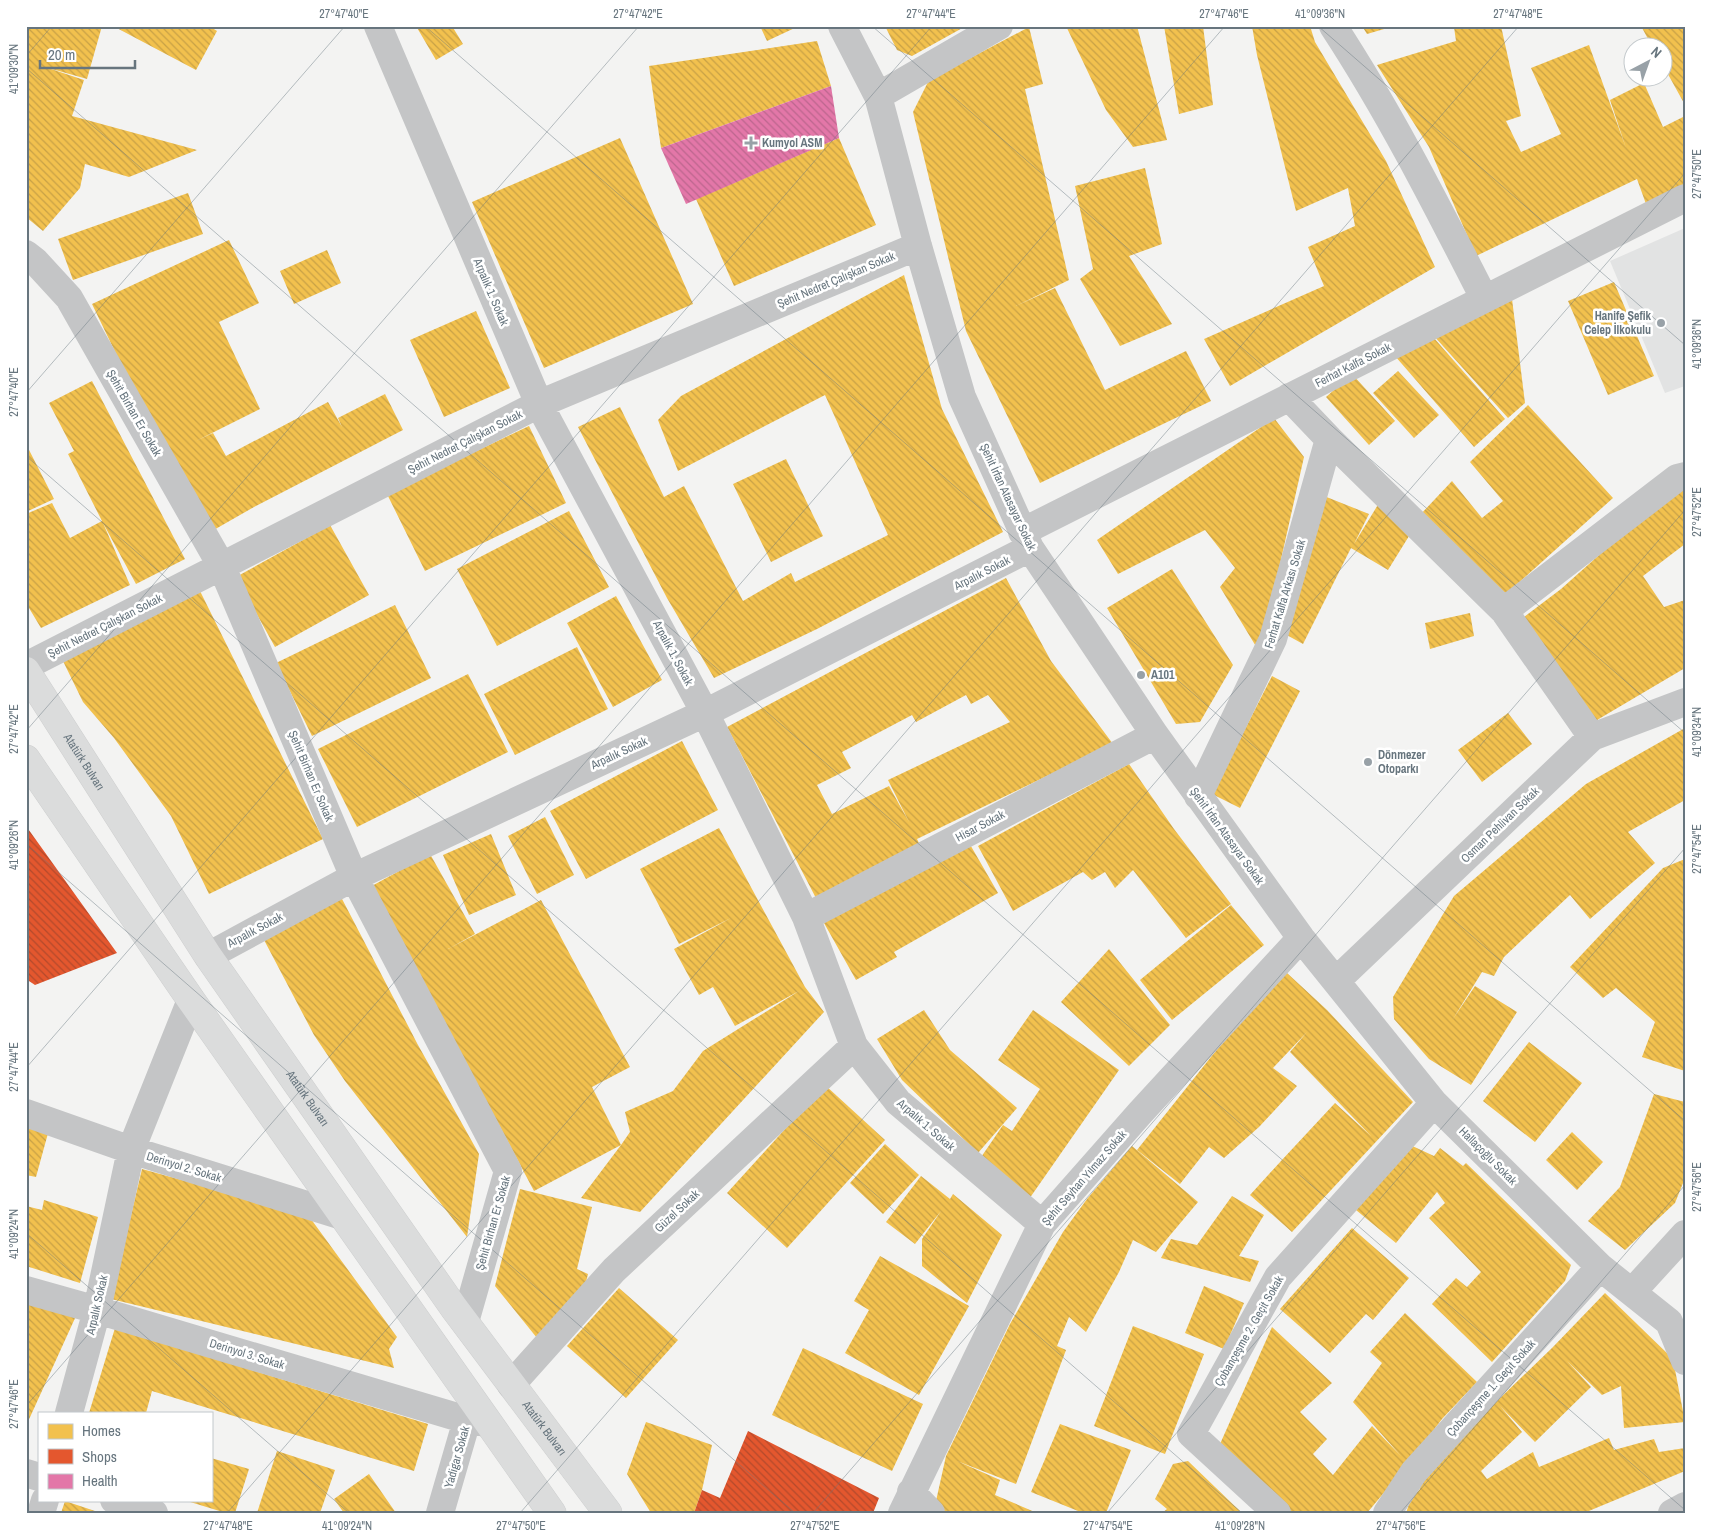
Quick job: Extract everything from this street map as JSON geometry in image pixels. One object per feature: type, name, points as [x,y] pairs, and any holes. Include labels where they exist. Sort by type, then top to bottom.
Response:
[{"type":"main road","name":"Atatürk Bulvarı","points":[[26,671],[208,956],[464,1322],[608,1513]]},
{"type":"main road","points":[[26,759],[190,1000],[342,1216],[477,1421],[552,1513]]},
{"type":"street","name":"Arpalık 1. Sokak","points":[[378,26],[539,404],[705,712],[806,917],[854,1046],[898,1102],[1042,1224]]},
{"type":"street","name":"Şehit İrfan Atasayar Sokak","points":[[842,26],[878,96],[918,246],[962,397],[1026,540],[1155,735],[1301,938]]},
{"type":"street","points":[[878,96],[999,26]]},
{"type":"street","points":[[1334,26],[1362,70],[1416,167],[1484,298]]},
{"type":"street","name":"Ferhat Kalfa Sokak","points":[[1026,540],[1289,397],[1685,198]]},
{"type":"street","name":"Şehit Nedret Çalışkan Sokak","points":[[26,666],[222,568],[539,404],[918,246]]},
{"type":"street","name":"Şehit Birhan Er Sokak","points":[[26,254],[35,261],[69,298],[222,568],[354,877],[508,1171],[464,1322]]},
{"type":"street","points":[[1289,397],[1329,440],[1504,611],[1592,737]]},
{"type":"street","name":"Ferhat Kalfa Arkası Sokak","points":[[1198,796],[1273,639],[1329,440]]},
{"type":"street","points":[[1504,611],[1678,478],[1685,476]]},
{"type":"street","name":"Arpalık Sokak","points":[[208,956],[354,877],[705,712],[1026,540]]},
{"type":"street","name":"Osman Pehlivan Sokak","points":[[1336,981],[1592,737],[1685,702]]},
{"type":"street","name":"Hisar Sokak","points":[[806,917],[1155,735]]},
{"type":"street","name":"Hallaçoğlu Sokak","points":[[1301,938],[1434,1103],[1600,1267],[1669,1322],[1685,1361]]},
{"type":"street","name":"Şehit Seyhan Yılmaz Sokak","points":[[906,1502],[1042,1224],[1301,938]]},
{"type":"street","name":"Arpalık Sokak","points":[[69,1412],[97,1310],[130,1150],[190,1000]]},
{"type":"street","name":"Güzel Sokak","points":[[511,1385],[614,1270],[854,1046]]},
{"type":"street","name":"Çobançeşme 2. Geçit Sokak","points":[[1276,1513],[1190,1434],[1278,1277],[1434,1103]]},
{"type":"street","name":"Derinyol 2. Sokak","points":[[26,1113],[130,1150],[342,1216]]},
{"type":"street","points":[[1632,1292],[1685,1234]]},
{"type":"street","name":"Çobançeşme 1. Geçit Sokak","points":[[1387,1513],[1414,1472],[1600,1267]]},
{"type":"street","name":"Derinyol 3. Sokak","points":[[26,1290],[477,1421]]},
{"type":"street","name":"Yadigar Sokak","points":[[440,1513],[477,1421]]},
{"type":"street","points":[[26,1473],[38,1477]]},
{"type":"street","points":[[120,1502],[154,1513]]},
{"type":"street","points":[[906,1502],[931,1513]]},
{"type":"street","points":[[1672,1513],[1685,1506]]},
{"type":"shaded area","name":"Hanife Şefik Celep İlkokulu","points":[[1685,228],[1685,386],[1665,393],[1610,261]]},
{"type":"building: Homes","points":[[26,26],[102,26],[87,79],[45,67],[84,80],[72,116],[197,150],[129,177],[85,164],[80,188],[43,231],[26,217]]},
{"type":"building: Homes","points":[[113,26],[209,26],[217,31],[196,70]]},
{"type":"building: Homes","points":[[416,26],[452,26],[463,44],[436,60]]},
{"type":"building: Homes","points":[[760,26],[799,26],[767,41]]},
{"type":"building: Homes","points":[[885,26],[966,26],[912,56],[897,50]]},
{"type":"building: Homes","points":[[1066,26],[1137,26],[1167,140],[1133,147],[1106,110]]},
{"type":"building: Homes","points":[[1164,26],[1203,26],[1213,105],[1179,114]]},
{"type":"building: Homes","points":[[1252,26],[1310,26],[1315,42],[1386,161],[1435,267],[1230,386],[1204,339],[1324,286],[1308,247],[1355,226],[1348,188],[1296,211],[1257,55]]},
{"type":"building: Homes","points":[[1362,26],[1391,26],[1391,27],[1367,34]]},
{"type":"building: Homes","points":[[1501,26],[1521,116],[1506,121],[1521,152],[1561,134],[1531,68],[1589,45],[1626,148],[1610,100],[1634,88],[1646,88],[1663,127],[1685,116],[1685,185],[1646,204],[1637,179],[1476,256],[1429,147],[1377,65],[1456,41],[1454,27]]},
{"type":"building: Homes","points":[[1641,26],[1685,26],[1685,105],[1674,85],[1674,38],[1648,38]]},
{"type":"building: Homes","points":[[1029,27],[1043,84],[1025,89],[1069,280],[1016,306],[1055,288],[1105,390],[1186,351],[1211,401],[1040,483],[966,331],[913,112],[929,80]]},
{"type":"building: Homes","points":[[817,41],[831,86],[661,148],[649,66]]},
{"type":"building: Homes","points":[[620,138],[693,304],[544,368],[472,202]]},
{"type":"building: Homes","points":[[839,138],[876,225],[734,286],[696,199]]},
{"type":"building: Homes","points":[[1145,168],[1162,244],[1129,256],[1172,324],[1120,346],[1080,279],[1093,269],[1075,186]]},
{"type":"building: Homes","points":[[188,193],[203,234],[73,280],[58,239]]},
{"type":"building: Homes","points":[[229,240],[259,303],[219,322],[260,409],[196,441],[213,433],[226,456],[328,402],[342,427],[338,418],[385,394],[403,430],[254,507],[212,531],[145,414],[92,304]]},
{"type":"building: Homes","points":[[327,250],[341,283],[294,304],[280,271]]},
{"type":"building: Homes","points":[[904,275],[942,409],[1003,532],[817,629],[714,678],[667,598],[578,427],[620,407],[664,497],[684,486],[743,601],[791,573],[795,582],[888,535],[825,395],[678,471],[658,420],[681,396]]},
{"type":"building: Homes","points":[[1614,282],[1654,376],[1608,395],[1568,301]]},
{"type":"building: Homes","points":[[1512,299],[1525,403],[1508,418],[1433,335]]},
{"type":"building: Homes","points":[[476,311],[510,388],[444,417],[410,340]]},
{"type":"building: Homes","points":[[1426,329],[1505,419],[1474,447],[1395,356]]},
{"type":"building: Homes","points":[[1398,371],[1439,415],[1414,438],[1373,393]]},
{"type":"building: Homes","points":[[1352,374],[1395,421],[1369,445],[1326,397]]},
{"type":"building: Homes","points":[[92,381],[185,559],[136,584],[103,523],[130,585],[41,628],[26,603],[26,514],[52,503],[70,538],[102,521],[68,454],[74,451],[49,403]]},
{"type":"building: Homes","points":[[1528,405],[1613,498],[1505,595],[1420,515],[1452,481],[1482,518],[1503,501],[1470,462]]},
{"type":"building: Homes","points":[[1274,418],[1304,457],[1260,653],[1220,587],[1235,568],[1205,530],[1118,574],[1097,540]]},
{"type":"building: Homes","points":[[529,426],[566,503],[425,571],[387,494]]},
{"type":"building: Homes","points":[[26,444],[54,499],[26,512]]},
{"type":"building: Homes","points":[[786,459],[823,536],[771,562],[733,484]]},
{"type":"building: Homes","points":[[1685,485],[1685,544],[1643,576],[1664,607],[1685,600],[1685,668],[1592,723],[1520,620],[1561,589],[1617,539]]},
{"type":"building: Homes","points":[[1324,496],[1369,514],[1354,544],[1379,503],[1414,528],[1388,570],[1351,548],[1303,644],[1285,634]]},
{"type":"building: Homes","points":[[569,511],[609,587],[497,646],[457,569]]},
{"type":"building: Homes","points":[[330,525],[369,595],[275,647],[236,577]]},
{"type":"building: Homes","points":[[1172,569],[1233,665],[1200,722],[1176,724],[1107,608]]},
{"type":"building: Homes","points":[[1006,578],[1051,661],[1113,744],[917,839],[922,849],[818,902],[727,727]],"holes":[[[966,695],[971,704],[988,695],[1010,722],[888,780],[909,822],[889,786],[832,814],[817,785],[851,768],[842,752],[912,715],[916,722]]]},
{"type":"building: Homes","points":[[200,591],[323,839],[209,894],[171,816],[114,738],[83,702],[62,659]]},
{"type":"building: Homes","points":[[616,596],[662,680],[613,707],[567,623]]},
{"type":"building: Homes","points":[[395,605],[431,678],[312,736],[276,663]]},
{"type":"building: Homes","points":[[1470,613],[1474,636],[1430,649],[1425,623]]},
{"type":"building: Homes","points":[[577,647],[608,709],[515,755],[484,694]]},
{"type":"building: Homes","points":[[468,674],[508,752],[357,827],[318,749]]},
{"type":"building: Homes","points":[[1272,676],[1300,691],[1240,808],[1212,794]]},
{"type":"building: Homes","points":[[1508,713],[1532,744],[1482,782],[1458,750]]},
{"type":"building: Homes","points":[[1685,728],[1685,800],[1628,832],[1655,863],[1590,919],[1570,895],[1504,957],[1494,976],[1482,972],[1453,1019],[1475,986],[1517,1012],[1471,1085],[1429,1059],[1394,1019],[1393,997],[1454,896],[1586,784]]},
{"type":"building: Homes","points":[[682,741],[718,810],[586,879],[550,811]]},
{"type":"building: Homes","points":[[1129,764],[1174,829],[1231,904],[1186,938],[1133,870],[1115,888],[1105,872],[1092,880],[1083,872],[1013,911],[978,846]]},
{"type":"building: Homes","points":[[545,817],[574,875],[537,894],[508,836]]},
{"type":"building: Homes","points":[[719,828],[805,987],[824,1012],[640,1212],[581,1198],[630,1132],[625,1112],[673,1091],[703,1051],[799,991],[735,1026],[713,987],[699,995],[674,949],[731,918],[679,944],[640,869]]},
{"type":"building: Homes","points":[[491,834],[516,895],[469,915],[443,855]]},
{"type":"building: Homes","points":[[968,841],[998,893],[894,952],[897,957],[856,980],[824,923]]},
{"type":"building: Homes","points":[[430,854],[475,934],[448,949],[541,900],[630,1067],[592,1087],[621,1145],[534,1191],[415,967],[370,887]]},
{"type":"building: Homes","points":[[1685,859],[1685,1071],[1642,1057],[1655,1022],[1616,988],[1603,998],[1570,967],[1663,868]]},
{"type":"building: Homes","points":[[341,897],[418,1045],[479,1154],[467,1237],[345,1081],[314,1035],[263,938]]},
{"type":"building: Homes","points":[[1231,905],[1264,945],[1172,1020],[1140,980]]},
{"type":"building: Homes","points":[[1109,949],[1170,1025],[1129,1066],[1061,1002]]},
{"type":"building: Homes","points":[[1287,973],[1327,1010],[1413,1102],[1292,1232],[1250,1195],[1335,1103],[1371,1136],[1290,1052],[1307,1032],[1273,1068],[1297,1086],[1259,1127],[1224,1158],[1209,1147],[1180,1184],[1137,1150],[1230,1033]]},
{"type":"building: Homes","points":[[924,1010],[950,1050],[1017,1108],[978,1153],[902,1080],[877,1039]]},
{"type":"building: Homes","points":[[1033,1010],[1119,1070],[1027,1202],[975,1166],[1003,1125],[1012,1131],[1040,1089],[998,1060]]},
{"type":"building: Homes","points":[[1529,1042],[1582,1083],[1535,1142],[1483,1101]]},
{"type":"building: Homes","points":[[825,1085],[885,1140],[787,1248],[727,1193]]},
{"type":"building: Homes","points":[[1654,1094],[1685,1102],[1685,1178],[1675,1203],[1625,1250],[1588,1221],[1620,1187]]},
{"type":"building: Homes","points":[[26,1118],[50,1126],[36,1177],[26,1175]]},
{"type":"building: Homes","points":[[1572,1132],[1603,1162],[1577,1190],[1546,1160]]},
{"type":"building: Homes","points":[[885,1144],[919,1175],[883,1214],[850,1183]]},
{"type":"building: Homes","points":[[1408,1144],[1434,1156],[1440,1148],[1463,1166],[1466,1163],[1571,1265],[1565,1281],[1492,1362],[1432,1304],[1456,1278],[1467,1287],[1481,1272],[1429,1218],[1445,1203],[1437,1192],[1396,1243],[1356,1210]]},
{"type":"building: Homes","points":[[1132,1146],[1198,1202],[1156,1252],[1133,1240],[1119,1272],[1086,1332],[1069,1317],[1057,1346],[1066,1350],[1016,1484],[957,1461],[1000,1480],[995,1495],[1037,1513],[936,1513],[934,1510],[946,1456],[1010,1324],[1063,1232],[1087,1199]]},
{"type":"building: Homes","points":[[142,1169],[308,1215],[397,1337],[389,1349],[394,1368],[111,1299]]},
{"type":"building: Homes","points":[[921,1176],[950,1199],[953,1194],[1002,1235],[967,1303],[922,1266],[922,1239],[941,1211],[915,1244],[886,1222]]},
{"type":"building: Homes","points":[[520,1189],[592,1207],[577,1269],[588,1274],[584,1290],[537,1338],[495,1286]]},
{"type":"building: Homes","points":[[1232,1196],[1264,1215],[1239,1256],[1259,1261],[1250,1282],[1161,1258],[1171,1239],[1197,1245]]},
{"type":"building: Homes","points":[[44,1200],[98,1217],[80,1283],[26,1266],[26,1206],[42,1210]]},
{"type":"building: Homes","points":[[1352,1228],[1409,1278],[1373,1320],[1366,1314],[1330,1353],[1280,1309]]},
{"type":"building: Homes","points":[[880,1256],[969,1306],[919,1395],[845,1353],[869,1310],[854,1301]]},
{"type":"building: Homes","points":[[1204,1286],[1244,1303],[1224,1349],[1185,1333]]},
{"type":"building: Homes","points":[[619,1288],[678,1340],[626,1398],[567,1346]]},
{"type":"building: Homes","points":[[1605,1293],[1673,1359],[1685,1422],[1624,1428],[1621,1386],[1602,1395],[1567,1361],[1591,1387],[1535,1442],[1500,1406],[1522,1432],[1481,1471],[1487,1479],[1533,1452],[1539,1467],[1609,1438],[1614,1450],[1654,1439],[1659,1452],[1685,1448],[1685,1471],[1584,1513],[1406,1513],[1411,1498],[1420,1489],[1421,1482],[1496,1402]]},
{"type":"building: Homes","points":[[26,1302],[76,1316],[26,1426]]},
{"type":"building: Homes","points":[[1405,1313],[1477,1382],[1442,1419],[1367,1513],[1288,1513],[1220,1444],[1272,1327],[1332,1383],[1300,1412],[1327,1439],[1313,1454],[1333,1475],[1372,1426],[1401,1456],[1353,1402],[1382,1363],[1370,1352]]},
{"type":"building: Homes","points":[[1133,1326],[1204,1354],[1165,1454],[1094,1426]]},
{"type":"building: Homes","points":[[115,1328],[428,1424],[414,1471],[152,1391],[146,1412],[89,1412]]},
{"type":"building: Homes","points":[[803,1348],[923,1404],[892,1471],[772,1415]]},
{"type":"building: Homes","points":[[646,1422],[712,1445],[702,1490],[694,1513],[651,1513],[627,1474]]},
{"type":"building: Homes","points":[[1060,1424],[1131,1450],[1106,1513],[1083,1513],[1031,1492]]},
{"type":"building: Homes","points":[[277,1451],[335,1470],[320,1513],[257,1513]]},
{"type":"building: Homes","points":[[212,1458],[249,1469],[235,1513],[226,1513],[190,1502],[212,1502]]},
{"type":"building: Homes","points":[[1188,1461],[1242,1513],[1162,1513],[1167,1509],[1155,1499],[1173,1464]]},
{"type":"building: Homes","points":[[369,1474],[396,1513],[344,1513],[334,1499]]},
{"type":"building: Homes","points":[[65,1502],[98,1512],[98,1513],[61,1513]]},
{"type":"building: Shops","points":[[26,826],[117,953],[35,985],[26,979]]},
{"type":"building: Shops","points":[[748,1431],[879,1498],[873,1513],[694,1513],[702,1490],[720,1498]]},
{"type":"building: Health","name":"Kumyol ASM","points":[[831,86],[839,138],[686,204],[661,148]]},
{"type":"place","name":"Kumyol ASM","points":[[751,143]]},
{"type":"place","name":"Hanife Şefik Celep İlkokulu","points":[[1661,323]]},
{"type":"place","name":"A101","points":[[1141,675]]},
{"type":"place","name":"Dönmezer Otoparkı","points":[[1368,762]]}]
